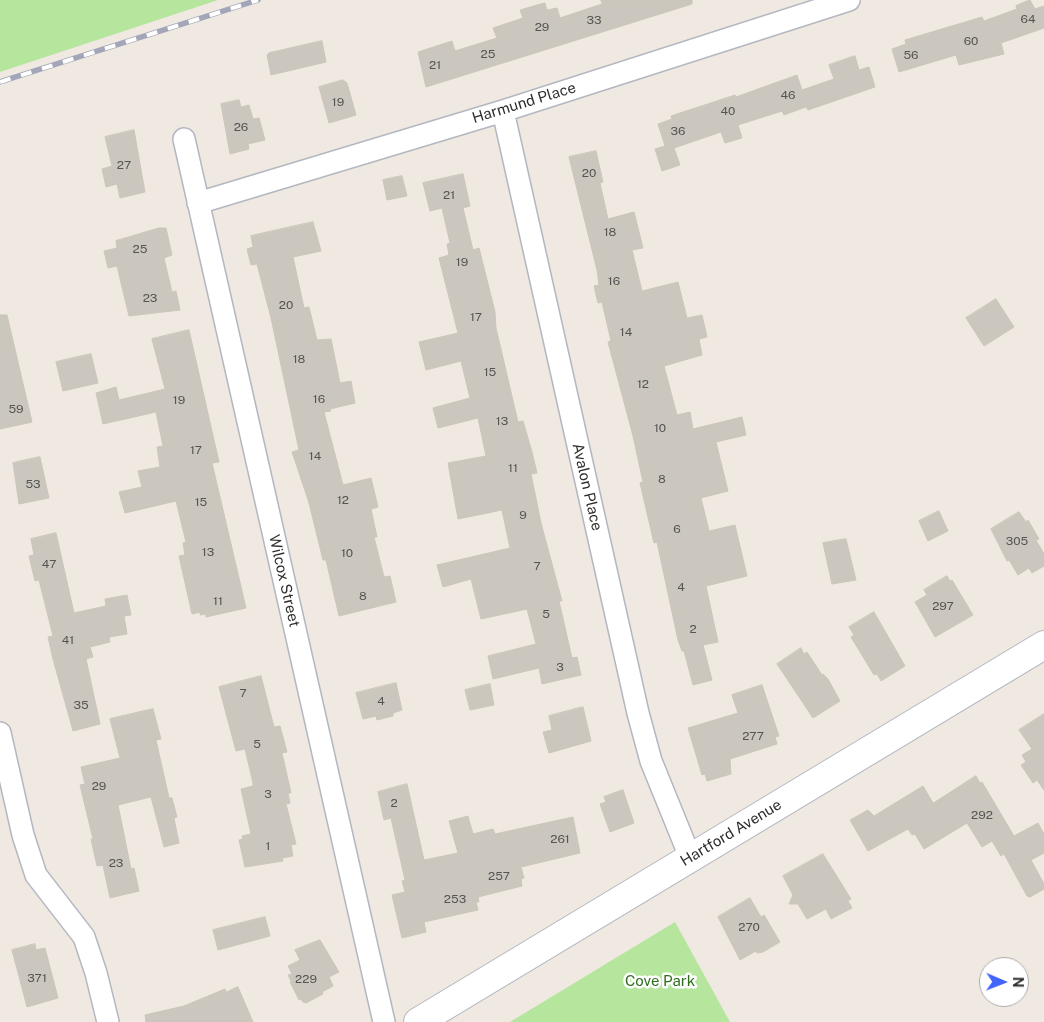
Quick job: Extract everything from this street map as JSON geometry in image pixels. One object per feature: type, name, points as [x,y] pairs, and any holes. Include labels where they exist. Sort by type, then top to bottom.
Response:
[{"type":"street","name":"Harmund Place","points":[[198,203],[503,111],[849,0]]},
{"type":"street","name":"Avalon Place","points":[[503,111],[638,714],[657,777],[690,857]]},
{"type":"street","name":"Wilcox Street","points":[[184,139],[384,1022]]},
{"type":"street","name":"Hartford Avenue","points":[[418,1022],[1044,645]]},
{"type":"street","points":[[0,733],[23,835],[36,875],[84,937],[96,973],[108,1022]]},
{"type":"green space","points":[[0,0],[218,0],[0,72]]},
{"type":"green space","name":"Cove Park","points":[[675,922],[730,1022],[510,1022]]},
{"type":"building","points":[[601,0],[692,0],[692,4],[426,87],[418,52],[452,41],[455,51],[497,38],[493,28],[523,18],[520,10],[537,5],[545,3],[547,10],[557,8],[560,18],[602,4]]},
{"type":"building","points":[[1030,0],[1035,9],[1044,6],[1044,28],[1001,43],[1004,54],[959,65],[956,55],[899,72],[892,49],[906,44],[905,40],[982,17],[984,21],[1017,9],[1016,6]]},
{"type":"building","points":[[322,41],[326,62],[271,75],[267,55],[269,53]]},
{"type":"building","points":[[855,56],[859,70],[869,67],[875,87],[808,110],[806,107],[784,115],[782,111],[738,125],[742,138],[725,143],[721,132],[674,148],[680,165],[662,171],[655,149],[665,146],[658,124],[672,119],[671,116],[735,95],[736,97],[797,75],[802,90],[834,79],[829,65]]},
{"type":"building","points":[[343,80],[347,83],[356,115],[329,123],[319,87]]},
{"type":"building","points":[[239,100],[241,107],[249,105],[253,119],[259,118],[265,140],[248,144],[249,149],[230,154],[221,104]]},
{"type":"building","points":[[134,130],[145,192],[120,198],[117,184],[106,187],[102,169],[112,166],[105,137]]},
{"type":"building","points":[[596,151],[603,182],[600,183],[608,219],[634,212],[643,248],[632,250],[642,291],[678,282],[687,318],[702,315],[707,337],[699,339],[702,355],[664,366],[677,415],[690,412],[693,429],[742,417],[746,435],[716,442],[728,491],[701,498],[709,531],[735,525],[747,576],[706,586],[718,642],[703,645],[712,680],[693,685],[684,651],[682,651],[678,640],[657,542],[654,543],[640,483],[643,482],[633,436],[608,342],[611,341],[602,302],[598,303],[594,286],[599,285],[597,270],[569,157]]},
{"type":"building","points":[[463,174],[470,206],[463,208],[473,250],[479,248],[495,312],[496,328],[518,422],[523,421],[532,452],[537,473],[531,474],[541,523],[562,601],[559,601],[572,658],[577,657],[581,675],[542,684],[539,668],[493,679],[488,656],[536,644],[527,609],[481,619],[471,579],[443,587],[437,565],[510,548],[502,510],[458,519],[448,463],[486,456],[478,418],[438,428],[433,408],[470,398],[461,361],[426,370],[419,342],[458,333],[439,258],[449,255],[447,244],[450,243],[442,208],[430,211],[423,183]]},
{"type":"building","points":[[402,176],[407,196],[387,200],[383,180]]},
{"type":"building","points":[[313,222],[321,251],[293,257],[304,308],[309,307],[317,340],[331,339],[340,383],[351,381],[355,403],[324,412],[343,485],[371,478],[378,507],[371,509],[377,537],[374,537],[384,577],[390,576],[396,602],[339,616],[326,560],[323,560],[309,503],[292,452],[299,450],[271,318],[257,264],[251,265],[247,249],[253,247],[251,236]]},
{"type":"building","points":[[159,228],[166,228],[172,255],[164,258],[172,292],[176,291],[180,310],[129,316],[117,266],[108,268],[104,251],[117,248],[116,241]]},
{"type":"building","points":[[996,299],[1014,327],[984,346],[966,318]]},
{"type":"building","points":[[0,315],[7,315],[32,422],[0,429]]},
{"type":"building","points":[[189,330],[219,462],[212,463],[246,608],[206,617],[206,614],[200,615],[200,612],[192,614],[179,556],[185,555],[183,543],[186,542],[176,501],[125,513],[119,492],[142,487],[138,471],[160,467],[157,447],[163,446],[156,412],[103,424],[96,393],[116,387],[119,400],[165,389],[152,339]]},
{"type":"building","points":[[91,354],[98,383],[63,391],[56,362]]},
{"type":"building","points":[[40,457],[49,498],[19,504],[13,463]]},
{"type":"building","points":[[939,511],[948,531],[928,541],[919,521]]},
{"type":"building","points":[[1019,512],[1026,522],[1028,520],[1039,539],[1036,540],[1044,554],[1044,566],[1032,573],[1029,568],[1018,575],[1009,560],[1007,561],[991,529]]},
{"type":"building","points":[[56,533],[74,613],[106,606],[105,599],[127,595],[131,615],[124,616],[127,634],[109,637],[110,642],[90,647],[93,657],[86,659],[100,724],[73,731],[48,637],[53,636],[39,580],[35,581],[29,556],[34,555],[31,539]]},
{"type":"building","points":[[846,539],[856,580],[832,584],[823,543]]},
{"type":"building","points":[[947,576],[950,581],[952,580],[973,615],[935,637],[915,602],[927,595],[924,590]]},
{"type":"building","points":[[874,612],[905,666],[881,681],[877,674],[874,675],[851,637],[854,635],[849,627]]},
{"type":"building","points":[[801,648],[804,654],[807,652],[822,675],[828,679],[840,701],[813,718],[777,664]]},
{"type":"building","points":[[261,676],[274,727],[280,726],[287,752],[282,753],[291,793],[288,793],[290,803],[286,804],[296,844],[291,845],[293,856],[282,858],[283,861],[245,867],[239,840],[243,839],[242,836],[251,834],[241,789],[253,786],[253,783],[245,749],[236,751],[219,687]]},
{"type":"building","points":[[396,683],[402,710],[393,713],[393,716],[377,720],[376,716],[363,719],[356,693]]},
{"type":"building","points":[[490,684],[494,705],[470,710],[465,690]]},
{"type":"building","points":[[762,685],[779,736],[775,737],[777,744],[730,759],[731,774],[707,781],[705,774],[702,775],[688,728],[738,713],[732,695]]},
{"type":"building","points":[[583,707],[591,741],[549,753],[543,732],[552,730],[549,716]]},
{"type":"building","points":[[153,709],[161,739],[156,740],[169,798],[172,798],[177,817],[174,818],[179,843],[164,847],[151,797],[118,805],[131,869],[134,868],[139,891],[110,898],[103,865],[97,866],[91,839],[93,839],[80,785],[85,784],[81,767],[120,758],[110,719]]},
{"type":"building","points":[[1044,714],[1044,790],[1037,780],[1033,783],[1021,765],[1026,762],[1022,755],[1032,749],[1019,730]]},
{"type":"building","points":[[976,776],[980,783],[982,782],[1014,836],[1038,823],[1044,834],[1044,853],[1031,860],[1044,884],[1044,889],[1030,897],[1027,896],[1004,854],[1001,856],[992,841],[982,847],[967,823],[924,849],[915,834],[912,835],[908,829],[868,851],[850,820],[868,810],[874,816],[923,786],[933,803]]},
{"type":"building","points":[[407,784],[424,860],[458,853],[449,821],[468,816],[473,834],[493,829],[495,834],[573,817],[580,853],[521,867],[524,878],[521,879],[522,886],[478,897],[479,902],[476,902],[478,910],[424,922],[426,932],[402,938],[392,895],[405,892],[402,881],[405,880],[391,818],[384,820],[378,792]]},
{"type":"building","points":[[623,790],[634,823],[610,832],[600,804],[606,802],[604,797]]},
{"type":"building","points":[[823,854],[851,899],[848,901],[852,908],[831,919],[826,909],[807,919],[798,904],[789,904],[793,895],[783,876]]},
{"type":"building","points":[[750,898],[761,917],[764,915],[780,942],[763,952],[757,953],[756,951],[740,960],[718,917]]},
{"type":"building","points":[[265,917],[270,936],[218,950],[213,930]]},
{"type":"building","points":[[320,940],[339,972],[329,977],[333,986],[306,1003],[301,999],[299,1000],[290,982],[288,975],[292,974],[288,966],[300,960],[295,950]]},
{"type":"building","points":[[35,944],[36,950],[45,948],[58,998],[27,1007],[12,950]]},
{"type":"building","points":[[238,987],[253,1022],[146,1022],[145,1015],[184,1006],[225,989],[226,992]]},
{"type":"railway","points":[[0,82],[258,0]]}]
